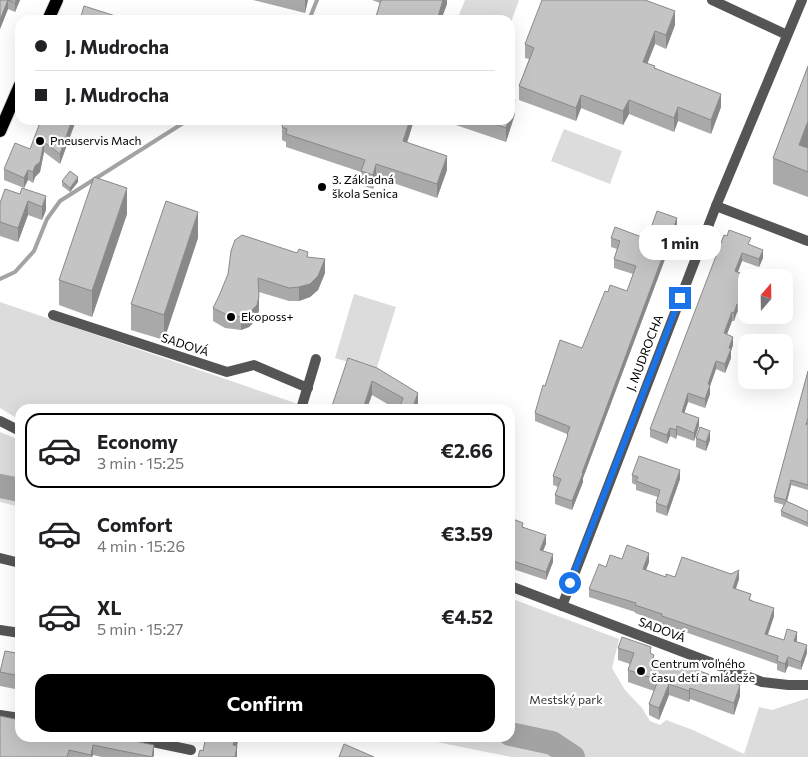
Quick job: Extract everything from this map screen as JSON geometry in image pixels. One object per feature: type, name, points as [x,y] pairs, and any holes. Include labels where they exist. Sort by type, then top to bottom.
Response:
[{"type":"main road","points":[[50,15],[57,0]]},
{"type":"main road","points":[[0,131],[15,96]]},
{"type":"street","points":[[712,0],[787,35]]},
{"type":"street","name":"J. MUDROCHA","points":[[562,606],[716,206],[802,0]]},
{"type":"street","points":[[716,206],[808,241]]},
{"type":"street","name":"SADOVÁ","points":[[54,314],[227,372],[254,365],[308,388]]},
{"type":"street","points":[[303,404],[316,359]]},
{"type":"street","points":[[0,421],[15,428]]},
{"type":"street","points":[[0,558],[15,562]]},
{"type":"street","name":"SADOVÁ","points":[[515,588],[762,682],[808,685]]},
{"type":"street","points":[[0,630],[15,632]]},
{"type":"street","points":[[0,715],[15,717]]},
{"type":"street","points":[[153,742],[191,750]]},
{"type":"green space","points":[[465,0],[519,0],[514,15],[459,15]]},
{"type":"green space","points":[[564,129],[622,151],[610,184],[551,161]]},
{"type":"green space","points":[[354,294],[396,307],[376,370],[335,358]]},
{"type":"green space","points":[[0,302],[298,404],[15,404],[15,417],[0,408]]},
{"type":"green space","points":[[0,432],[15,438],[15,506],[0,502]]},
{"type":"green space","name":"Mestský park","points":[[515,600],[619,639],[612,668],[625,690],[642,708],[650,721],[660,725],[666,720],[693,730],[744,754],[759,707],[772,710],[808,698],[808,757],[511,757],[437,742],[515,742]]},
{"type":"building","points":[[0,0],[8,0],[0,20]]},
{"type":"building","points":[[381,0],[443,0],[438,15],[376,15]]},
{"type":"building","points":[[542,0],[645,0],[675,11],[666,35],[655,31],[643,62],[721,94],[711,120],[678,107],[674,118],[629,100],[623,111],[581,95],[576,108],[519,86],[534,48],[525,44]]},
{"type":"building","points":[[84,6],[112,15],[81,15]]},
{"type":"building","points":[[808,66],[808,121],[799,145],[808,148],[808,172],[773,158]]},
{"type":"building","points":[[39,125],[70,125],[60,154],[44,142],[40,162],[35,166],[33,172],[28,170],[24,178],[4,169],[15,143],[30,149]]},
{"type":"building","points":[[283,125],[408,125],[403,141],[447,156],[437,184],[376,164],[373,175],[361,171],[365,160],[286,134],[287,129],[282,127]]},
{"type":"building","points":[[70,171],[78,177],[70,188],[62,181]]},
{"type":"building","points":[[94,177],[127,188],[92,291],[59,280]]},
{"type":"building","points":[[22,188],[46,196],[42,207],[28,201],[18,228],[0,222],[0,203],[5,189],[20,194]]},
{"type":"building","points":[[166,201],[198,212],[164,315],[131,304]]},
{"type":"building","points":[[657,211],[677,218],[572,501],[555,495],[561,479],[553,476],[570,427],[535,413],[543,385],[545,386],[560,340],[582,348],[605,291],[608,292],[610,285],[627,291],[636,266],[614,259],[620,241],[611,238],[615,227],[647,239]]},
{"type":"building","points":[[729,230],[751,238],[748,244],[763,250],[759,259],[742,253],[735,271],[738,272],[738,304],[734,313],[732,312],[724,333],[733,337],[725,364],[716,361],[705,399],[688,393],[682,412],[699,418],[694,433],[677,426],[676,430],[670,428],[667,435],[650,429],[724,235],[727,236]]},
{"type":"building","points":[[242,235],[297,253],[299,249],[308,252],[307,257],[325,259],[318,276],[310,284],[289,288],[258,278],[259,296],[257,305],[249,313],[241,317],[225,314],[213,308],[228,274],[231,251],[235,240]]},
{"type":"building","points":[[348,358],[377,368],[418,393],[414,404],[401,404],[403,398],[372,381],[365,404],[333,404]]},
{"type":"building","points":[[808,371],[808,418],[806,425],[808,423],[808,485],[791,480],[786,500],[774,497]]},
{"type":"building","points":[[700,427],[710,431],[706,442],[696,438]]},
{"type":"building","points":[[639,456],[680,470],[667,507],[656,503],[660,490],[636,481],[638,477],[632,475]]},
{"type":"building","points":[[786,501],[808,511],[808,523],[781,511]]},
{"type":"building","points":[[515,520],[523,523],[522,527],[546,535],[540,550],[553,554],[546,572],[515,562]]},
{"type":"building","points":[[627,545],[649,553],[643,569],[666,577],[666,574],[675,577],[682,557],[731,574],[739,570],[733,588],[751,594],[749,600],[774,608],[765,634],[784,640],[787,629],[797,632],[794,641],[807,645],[801,662],[788,657],[785,664],[777,661],[778,656],[662,616],[662,614],[635,605],[636,603],[589,589],[599,564],[606,567],[610,555],[622,559]]},
{"type":"building","points":[[622,637],[651,647],[650,653],[654,655],[653,658],[684,668],[685,666],[740,685],[734,703],[690,688],[689,691],[669,684],[659,708],[649,704],[658,680],[628,670],[634,653],[618,648]]},
{"type":"building","points":[[5,651],[15,653],[15,675],[0,672]]},
{"type":"building","points":[[0,716],[15,719],[15,742],[139,742],[154,745],[152,757],[93,745],[91,755],[69,750],[67,757],[0,757]]},
{"type":"building","points":[[205,742],[234,742],[233,745],[237,746],[235,757],[198,757],[200,750],[203,751]]},
{"type":"building","points":[[344,744],[374,757],[339,757]]},
{"type":"waterway","points":[[311,15],[317,0]]},
{"type":"waterway","points":[[0,279],[15,272],[34,251],[47,219],[60,201],[180,125]]},
{"type":"waterway","points":[[0,486],[15,489]]},
{"type":"waterway","points":[[515,735],[552,743],[573,757]]},
{"type":"place","name":"Pneuservis Mach","points":[[40,141]]},
{"type":"place","name":"3. Základná škola Senica","points":[[322,187]]},
{"type":"place","name":"Ekoposs+","points":[[231,317]]},
{"type":"place","name":"Centrum voľného času detí a mládeže","points":[[641,671]]},
{"type":"route","points":[[570,583],[680,298]]}]
